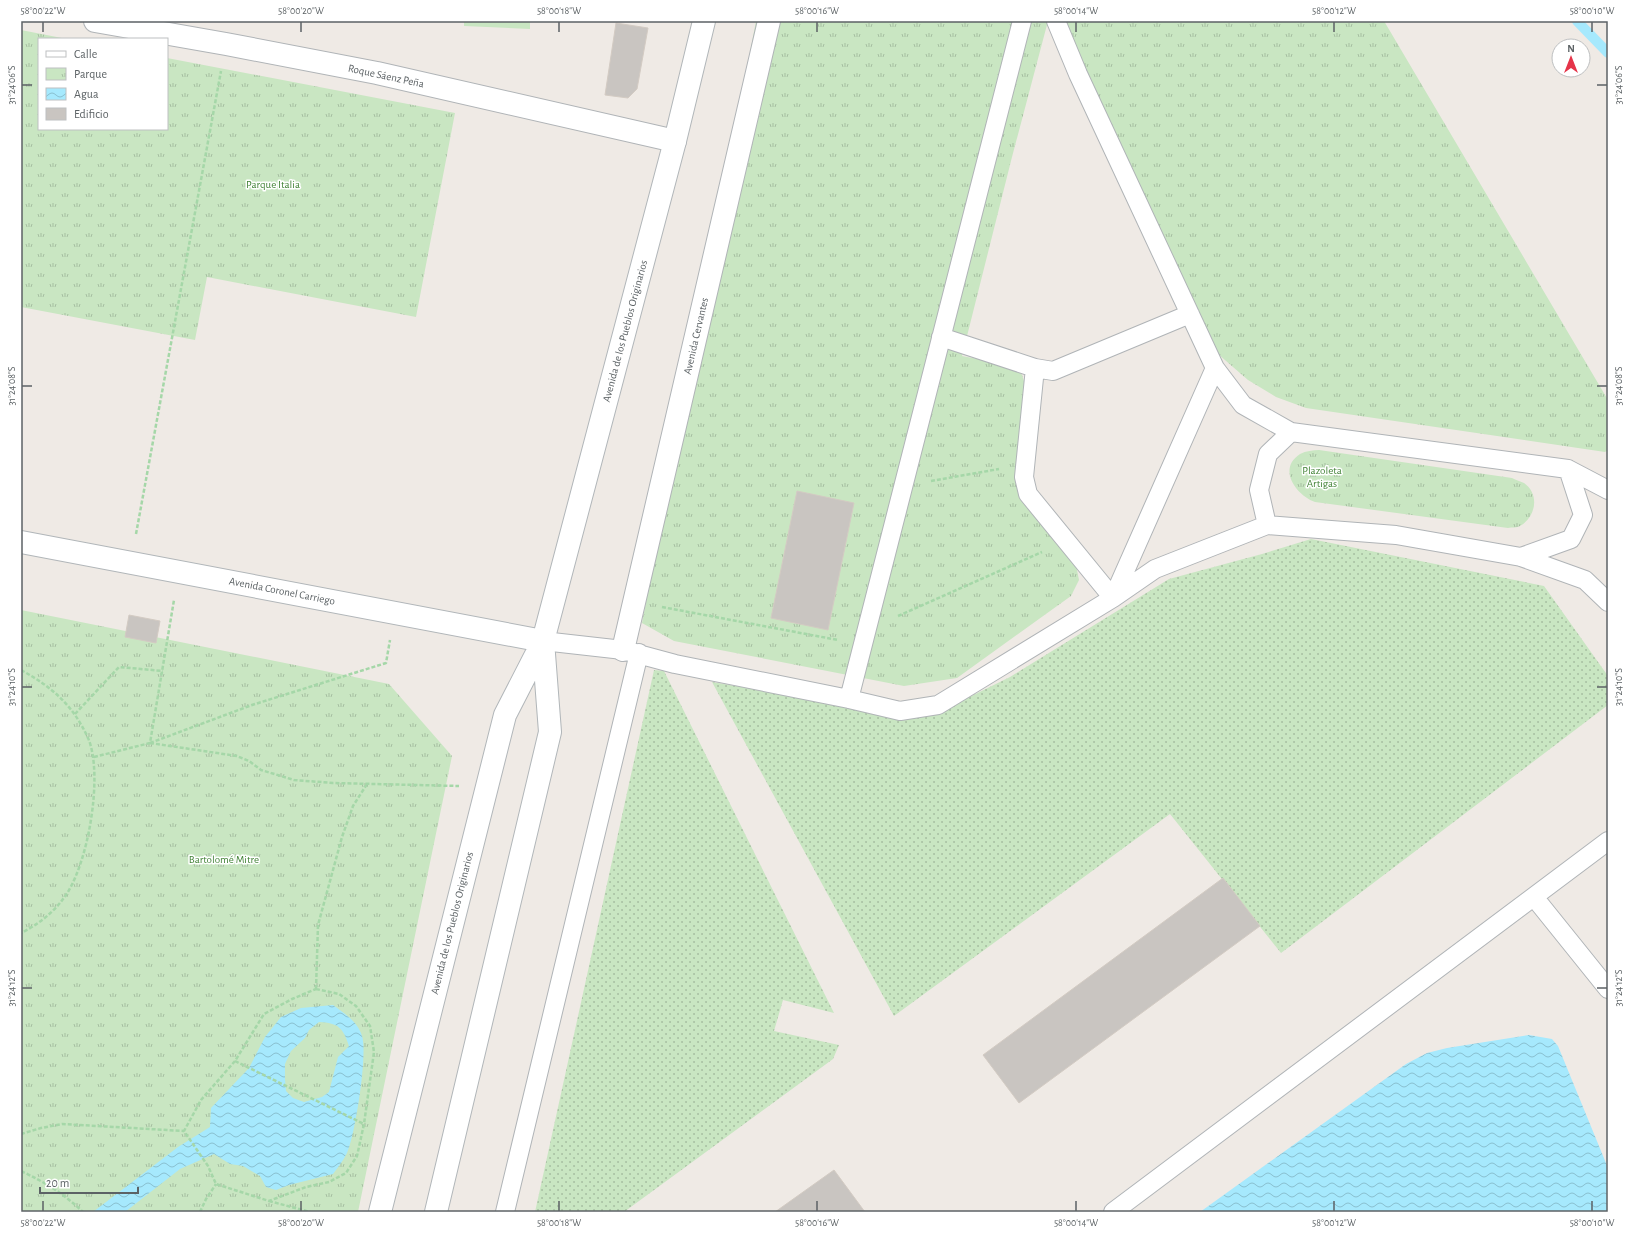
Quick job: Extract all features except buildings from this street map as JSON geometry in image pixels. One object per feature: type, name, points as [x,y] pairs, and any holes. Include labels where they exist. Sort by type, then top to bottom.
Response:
[{"type":"street","name":"Roque Sáenz Peña","points":[[95,21],[377,73],[676,141]]},
{"type":"street","name":"Avenida de los Pueblos Originarios","points":[[380,1212],[505,715],[542,641],[676,141],[704,21]]},
{"type":"street","name":"Avenida Cervantes","points":[[631,652],[769,21]]},
{"type":"street","name":"Avenida Coronel Carriego","points":[[21,542],[542,641]]},
{"type":"street","name":"Avenida de los Pueblos Originarios","points":[[436,1212],[550,732],[542,641]]},
{"type":"lane","points":[[849,699],[1022,21]]},
{"type":"lane","points":[[1056,21],[1078,74],[1215,368],[1243,405],[1291,432],[1568,469],[1608,490]]},
{"type":"lane","points":[[941,337],[1035,368],[1053,370],[1190,314]]},
{"type":"lane","points":[[1035,368],[1024,477],[1028,494],[1113,598]]},
{"type":"lane","points":[[1113,598],[1215,368]]},
{"type":"lane","points":[[1267,525],[1259,490],[1268,454],[1291,432]]},
{"type":"lane","points":[[1521,557],[1571,539],[1583,515],[1568,469]]},
{"type":"lane","points":[[542,641],[631,652],[675,664],[849,699],[900,711],[938,705],[1113,598],[1155,569],[1267,525],[1396,535],[1521,557],[1585,580],[1608,602]]},
{"type":"lane","points":[[505,1212],[631,652]]},
{"type":"lane","points":[[1113,1212],[1608,841]]},
{"type":"lane","points":[[1534,897],[1608,989]]},
{"type":"path","points":[[131,562],[226,44]]},
{"type":"path","points":[[903,486],[1025,464]]},
{"type":"path","points":[[150,743],[179,572]]},
{"type":"path","points":[[94,757],[150,743],[252,705],[386,663],[394,613]]},
{"type":"path","points":[[75,714],[119,668],[163,671]]},
{"type":"path","points":[[21,670],[60,696],[75,714],[88,739],[94,757],[94,790],[90,821],[86,846],[76,877],[64,899],[45,917],[21,933]]},
{"type":"path","points":[[150,743],[237,756],[249,761],[261,770],[294,780],[333,783],[487,787]]},
{"type":"path","points":[[316,989],[318,925],[342,837],[353,806],[367,784]]},
{"type":"path","points":[[184,1131],[201,1100],[235,1061],[264,1014],[292,999],[316,989],[339,994],[356,1006],[370,1026],[374,1052],[364,1124],[357,1156],[346,1172],[329,1182],[306,1187],[269,1201]]},
{"type":"path","points":[[235,1061],[364,1124]]},
{"type":"path","points":[[21,1134],[40,1128],[62,1124],[184,1131]]},
{"type":"path","points":[[184,1131],[208,1166],[216,1184],[310,1212]]},
{"type":"path","points":[[21,1171],[48,1184],[68,1197],[83,1212]]},
{"type":"path","points":[[200,1212],[206,1199],[216,1184]]},
{"type":"green space","points":[[464,21],[530,21],[530,29],[464,26]]},
{"type":"green space","points":[[756,21],[1048,21],[962,356],[1014,366],[1022,375],[1026,387],[1018,459],[1076,565],[1079,580],[1071,596],[957,678],[904,686],[674,641],[642,623]]},
{"type":"green space","points":[[1063,21],[1384,21],[1608,400],[1608,450],[1605,452],[1306,408],[1276,397],[1248,380],[1218,354]]},
{"type":"green space","name":"Parque Italia","points":[[21,30],[62,38],[38,38],[38,130],[168,130],[168,58],[455,113],[416,317],[207,277],[195,340],[21,307]]},
{"type":"green space","name":"Plazoleta Artigas","points":[[1319,450],[1512,478],[1524,483],[1529,488],[1534,499],[1533,511],[1530,517],[1520,526],[1508,528],[1315,502],[1301,494],[1296,488],[1290,474],[1290,467],[1293,460],[1300,454]]},
{"type":"green space","points":[[1311,539],[1544,586],[1608,676],[1608,705],[1281,953],[1170,814],[894,1016],[712,682],[847,705],[941,711],[1010,677],[1169,579]]},
{"type":"green space","name":"Bartolomé Mitre","points":[[21,610],[389,684],[452,756],[358,1212],[21,1212]]},
{"type":"green space","points":[[654,670],[664,671],[834,1013],[783,1000],[774,1031],[839,1045],[833,1059],[624,1212],[535,1212]]},
{"type":"water","points":[[333,1005],[354,1022],[362,1036],[362,1076],[354,1130],[347,1153],[333,1174],[289,1185],[276,1190],[266,1187],[260,1176],[243,1166],[230,1164],[214,1154],[180,1169],[125,1212],[93,1212],[178,1147],[210,1127],[211,1108],[249,1068],[265,1037],[281,1017],[301,1008]],"holes":[[[319,1022],[336,1025],[345,1035],[349,1046],[338,1057],[329,1092],[322,1097],[304,1102],[293,1098],[286,1091],[285,1064],[291,1051],[305,1038],[309,1030]]]},
{"type":"water","points":[[1529,1035],[1552,1039],[1558,1046],[1608,1168],[1608,1212],[1200,1212],[1406,1064],[1427,1053],[1447,1048]]},
{"type":"waterway","points":[[1577,21],[1608,53]]}]
